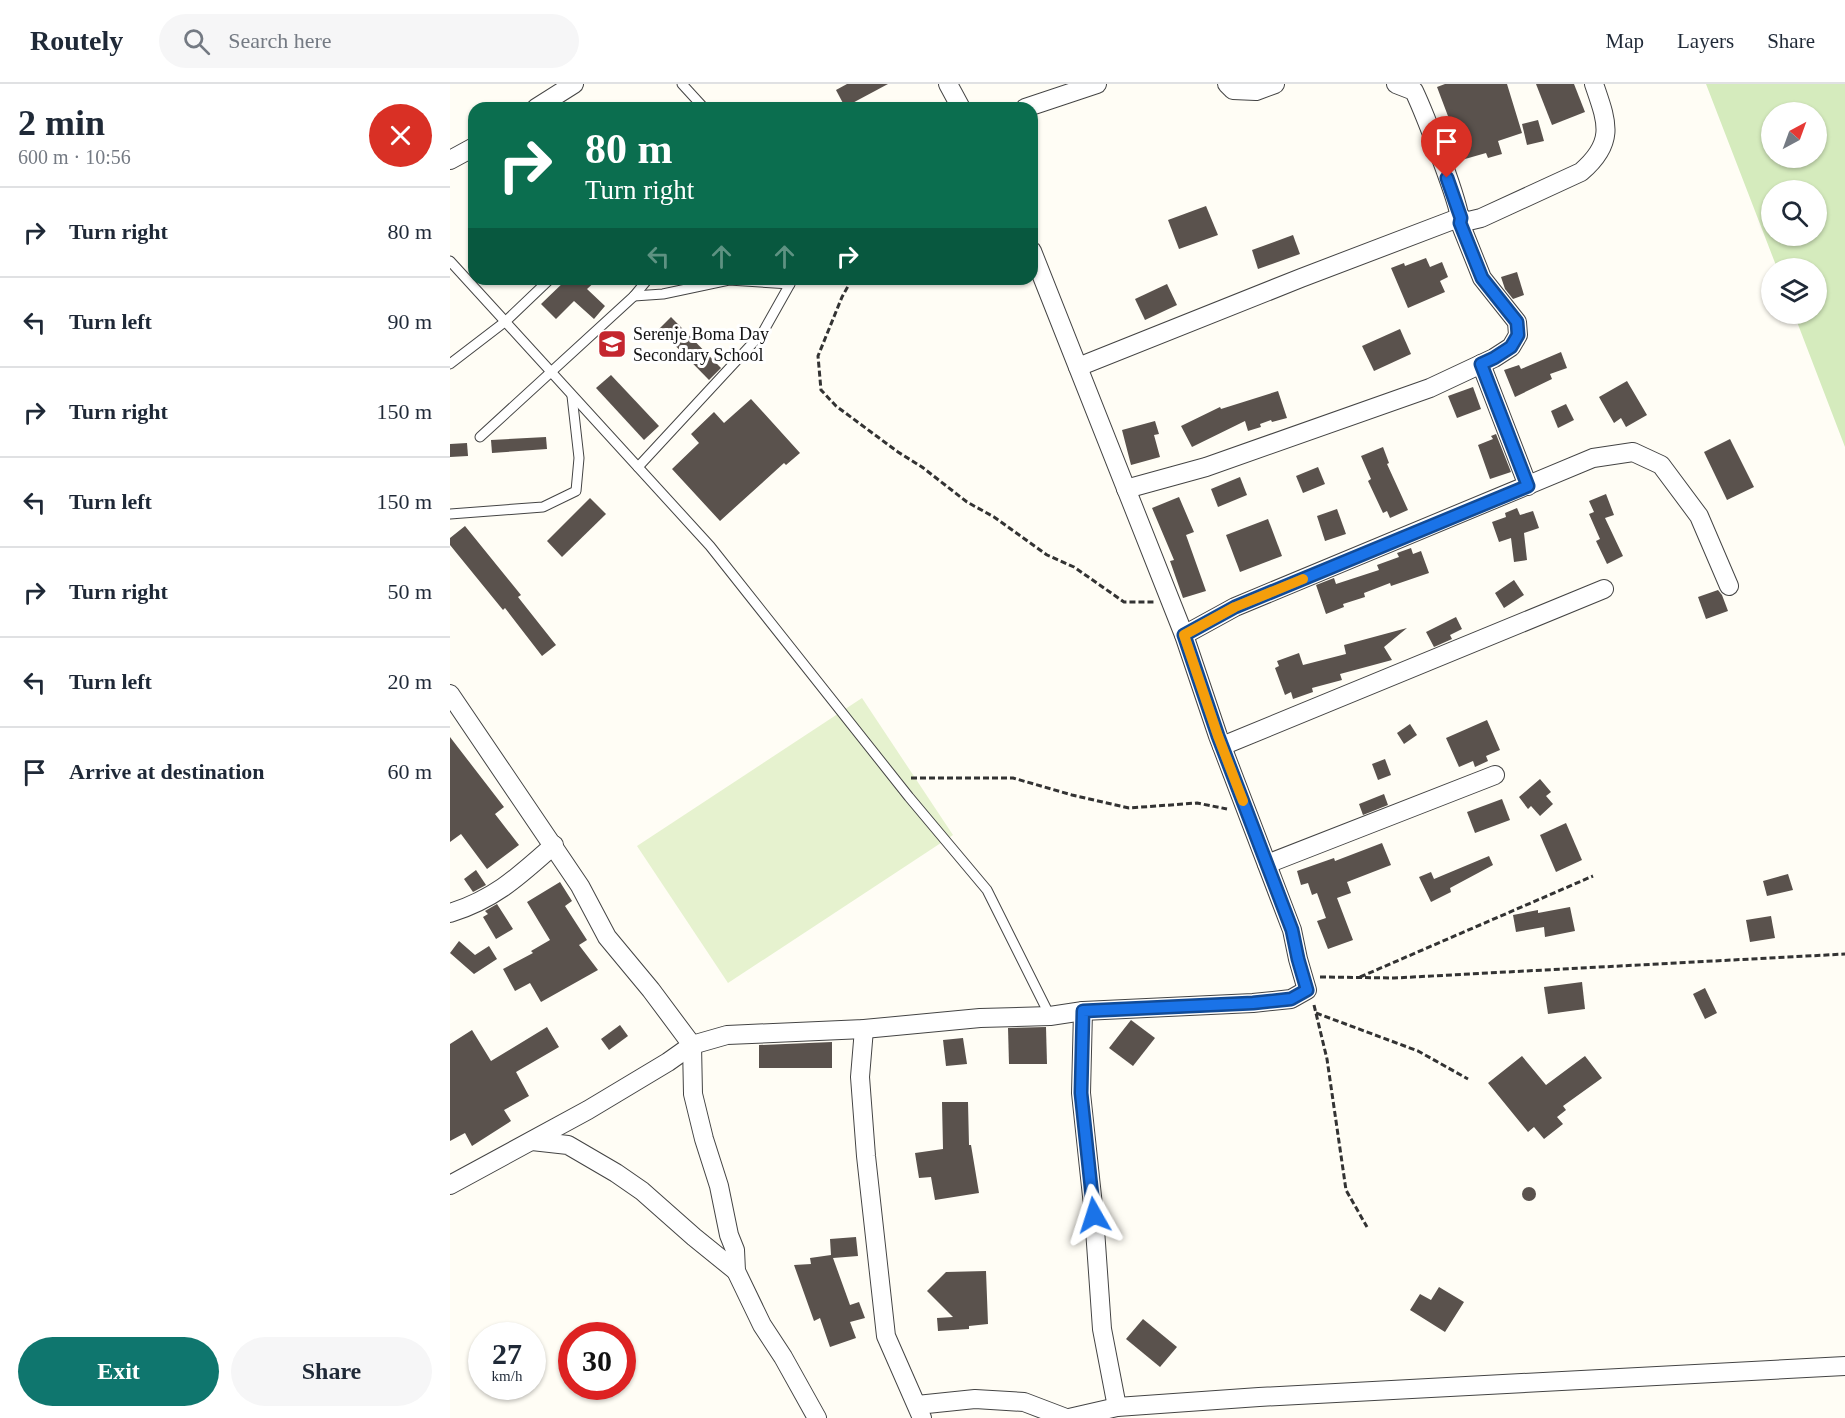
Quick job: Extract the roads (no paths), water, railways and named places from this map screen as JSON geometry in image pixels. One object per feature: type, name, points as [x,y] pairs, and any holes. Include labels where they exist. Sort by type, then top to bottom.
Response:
[{"type":"street","points":[[546,102],[574,84]]},
{"type":"street","points":[[948,84],[958,102]]},
{"type":"street","points":[[1038,104],[1098,84]]},
{"type":"street","points":[[1227,84],[1233,90],[1256,91],[1275,84]]},
{"type":"street","points":[[1126,489],[1206,467],[1430,388],[1494,358],[1511,347],[1518,335],[1517,322],[1482,278],[1420,103],[1414,92],[1396,84]]},
{"type":"street","points":[[1078,367],[1301,278],[1460,220],[1481,218],[1581,172],[1600,153],[1607,134],[1594,84]]},
{"type":"street","points":[[450,160],[468,150]]},
{"type":"street","points":[[450,1185],[532,1141],[668,1062],[692,1045],[727,1035],[864,1029],[980,1018],[1050,1016],[1083,1011],[1253,1003],[1311,997],[1298,959],[1292,930],[1222,746],[1184,635],[1038,266]]},
{"type":"street","points":[[1481,364],[1528,486]]},
{"type":"street","points":[[1184,635],[1235,607],[1593,458],[1634,452],[1661,465],[1699,516],[1729,586]]},
{"type":"street","points":[[1222,746],[1604,589]]},
{"type":"street","points":[[450,694],[554,845],[580,886],[607,937],[692,1045],[693,1094],[719,1186],[729,1235],[735,1250],[736,1271],[762,1325],[817,1418]]},
{"type":"street","points":[[1267,864],[1495,775]]},
{"type":"street","points":[[450,913],[470,907],[508,885],[554,845]]},
{"type":"street","points":[[1083,1011],[1081,1093],[1094,1215],[1102,1329],[1117,1407]]},
{"type":"street","points":[[864,1029],[860,1077],[866,1156],[886,1336],[919,1411],[975,1399],[1024,1402],[1068,1418],[1117,1407],[1259,1397],[1845,1366]]},
{"type":"street","points":[[532,1141],[568,1145],[616,1173],[642,1191],[736,1271]]},
{"type":"lane","points":[[682,84],[698,102]]},
{"type":"lane","points":[[450,261],[468,280]]},
{"type":"lane","points":[[472,285],[710,546],[894,778],[987,890],[1050,1016]]},
{"type":"lane","points":[[450,364],[506,321],[544,285]]},
{"type":"lane","points":[[480,437],[634,296],[643,285]]},
{"type":"lane","points":[[634,296],[663,294],[705,285]]},
{"type":"lane","points":[[638,467],[763,332],[788,285]]},
{"type":"lane","points":[[450,514],[543,507],[576,491],[579,458],[572,396]]},
{"type":"place","name":"Serenje Boma Day Secondary School","points":[[612,344]]}]
